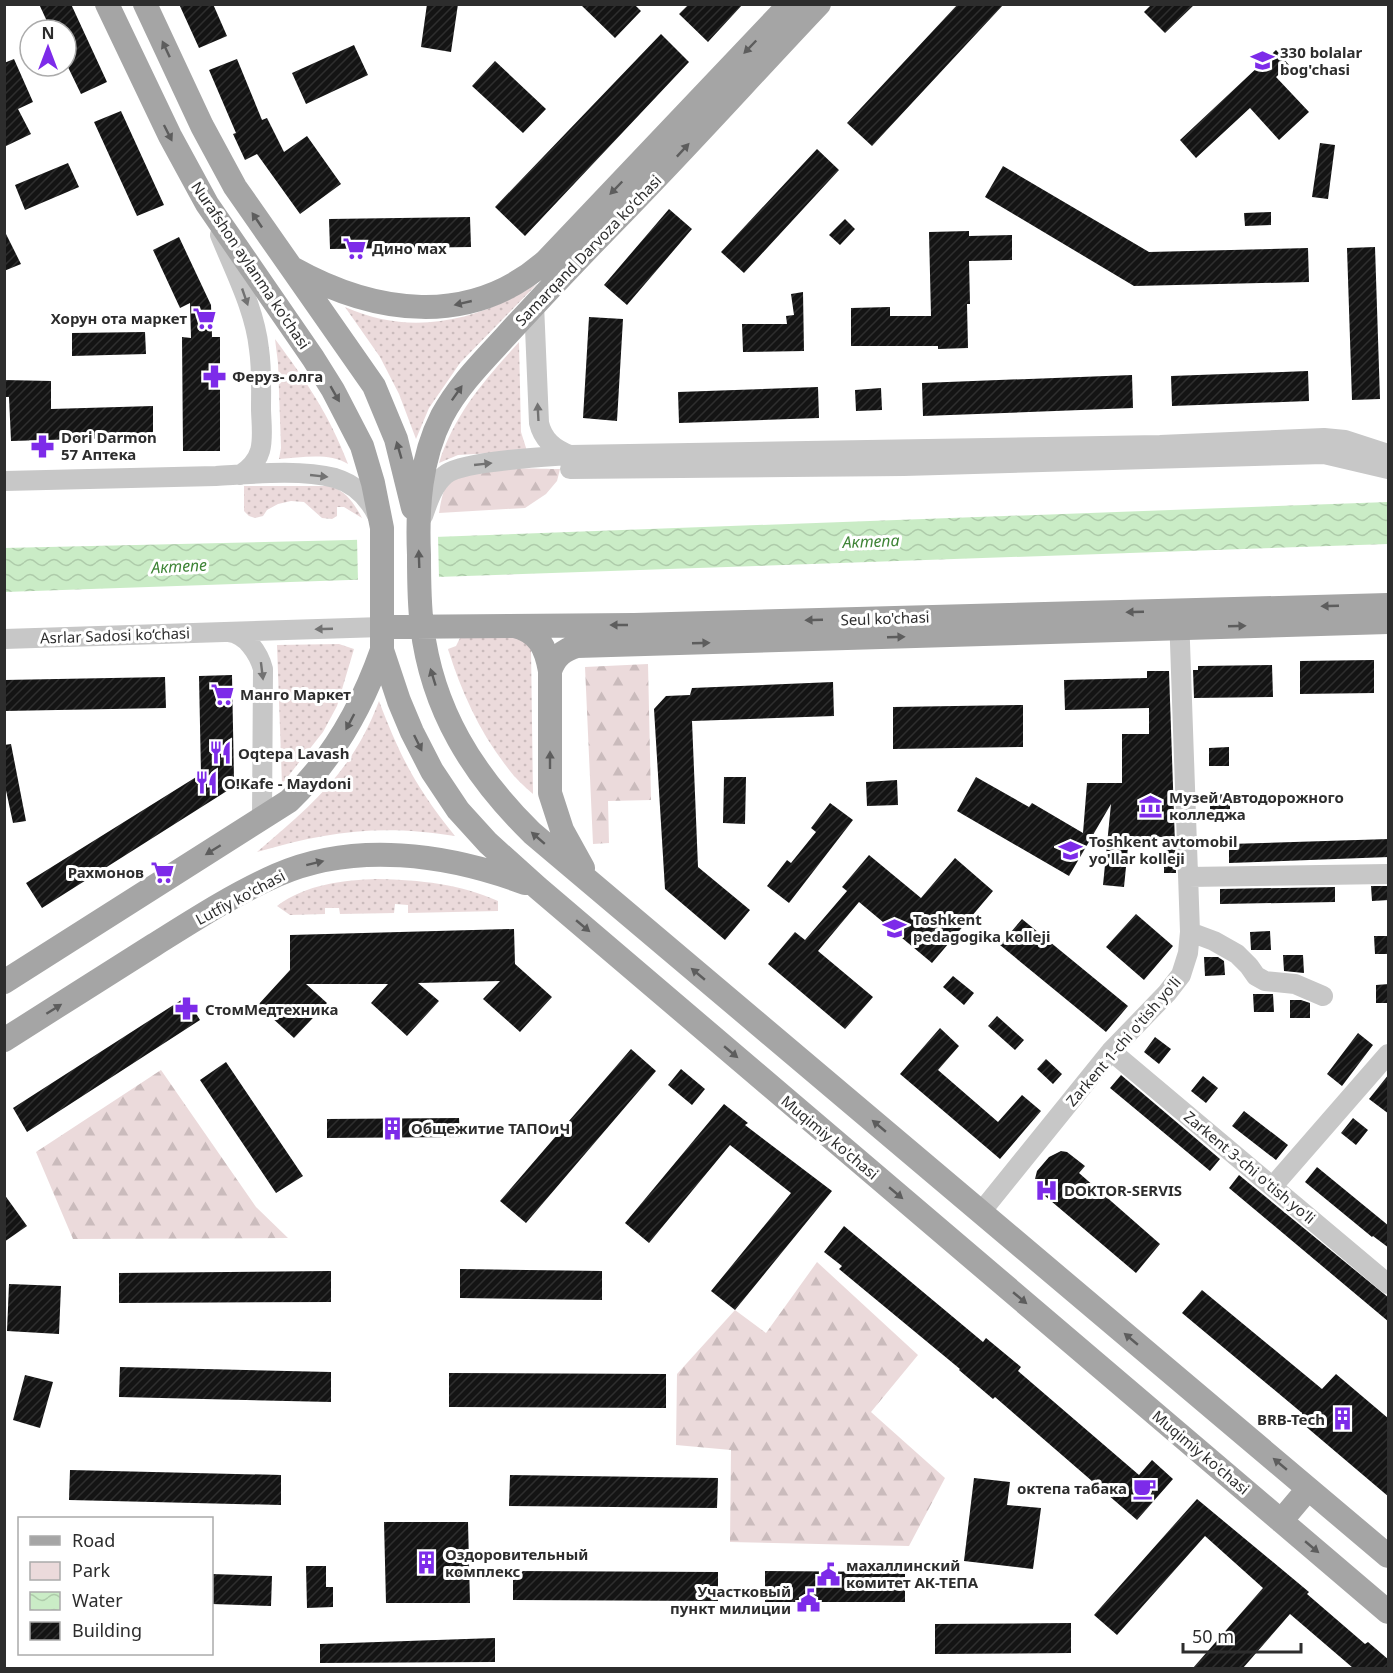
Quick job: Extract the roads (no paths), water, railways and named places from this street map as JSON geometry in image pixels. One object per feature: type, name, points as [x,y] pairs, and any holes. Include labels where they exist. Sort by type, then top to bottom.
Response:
[{"type":"main road","name":"Nurafshon aylanma ko'chasi","points":[[107,4],[170,136],[207,204],[313,358],[354,428],[369,467],[382,528],[383,591]]},
{"type":"main road","name":"Nurafshon aylanma ko'chasi","points":[[145,4],[219,159],[259,223],[374,386],[383,404],[406,476],[418,528]]},
{"type":"main road","name":"Samarqand Darvoza koʻchasi","points":[[292,268],[328,287],[393,306],[414,308],[448,306],[469,302],[502,290],[546,261],[790,4]]},
{"type":"main road","name":"Samarqand Darvoza koʻchasi","points":[[418,528],[425,467],[432,441],[443,415],[467,378],[534,304],[663,172],[819,4]]},
{"type":"main road","points":[[418,528],[422,626],[431,675],[443,709],[474,766],[515,816],[598,890],[1389,1556]]},
{"type":"main road","name":"Muqimiy ko'chasi","points":[[383,591],[382,638],[406,719],[444,791],[488,843],[1389,1612]]},
{"type":"main road","name":"Seul ko'chasi","points":[[1179,619],[1389,605]]},
{"type":"main road","points":[[550,671],[561,654],[577,646],[1179,619]]},
{"type":"main road","name":"Seul ko'chasi","points":[[382,638],[422,626],[1179,619],[1389,622]]},
{"type":"main road","points":[[515,626],[526,629],[538,638],[546,651],[550,671],[550,792],[553,806],[567,843],[598,890]]},
{"type":"main road","points":[[4,982],[289,801],[302,789],[333,751],[370,684],[382,638]]},
{"type":"main road","name":"Lutfiy ko'chasi","points":[[4,1040],[225,903],[278,875],[295,869],[349,856],[424,857],[495,872],[538,888]]},
{"type":"main road","points":[[975,1260],[990,1263],[1001,1257],[1007,1244],[1007,1236],[1004,1232]]},
{"type":"main road","points":[[1281,1521],[1308,1488]]},
{"type":"street","points":[[207,204],[242,287],[256,334],[261,362],[262,443],[265,462],[280,474]]},
{"type":"street","points":[[534,304],[539,423],[551,445],[570,462],[903,466],[1324,454],[1389,469]]},
{"type":"street","points":[[418,528],[433,490],[441,479],[451,471],[474,465],[1324,438],[1345,440],[1389,454]]},
{"type":"street","points":[[240,475],[259,457],[262,443]]},
{"type":"street","points":[[4,482],[280,474],[328,477],[350,484],[370,502],[382,528]]},
{"type":"street","name":"Zarkent 1-chi o'tish yo'li","points":[[981,1212],[1111,1051],[1167,993],[1181,975],[1188,953],[1190,932],[1179,619]]},
{"type":"street","points":[[226,632],[233,632],[250,644],[259,655],[263,669],[262,819]]},
{"type":"street","name":"Asrlar Sadosi ko‘chasi","points":[[4,639],[226,632],[382,638]]},
{"type":"street","points":[[1188,878],[1389,874]]},
{"type":"street","points":[[1190,932],[1215,941],[1237,954],[1256,976],[1266,981],[1295,984],[1323,996]]},
{"type":"street","name":"Zarkent 3-chi o'tish yo'li","points":[[1111,1051],[1389,1284]]},
{"type":"street","points":[[1273,1186],[1389,1054]]},
{"type":"water","name":"Актепа","points":[[1388,502],[1388,544],[5,592],[4,548],[351,540]]},
{"type":"place","name":"330 bolalar bog'chasi","points":[[1262,61]]},
{"type":"place","name":"Дино мах","points":[[354,248]]},
{"type":"place","name":"Хорун ота маркет","points":[[205,318]]},
{"type":"place","name":"Феруз- олга","points":[[214,376]]},
{"type":"place","name":"Dori Darmon 57 Аптека","points":[[43,446]]},
{"type":"place","name":"Манго Маркет","points":[[222,694]]},
{"type":"place","name":"Oqtepa Lavash","points":[[220,753]]},
{"type":"place","name":"O!Kafe - Maydoni","points":[[206,783]]},
{"type":"place","name":"Музей Автодорожного колледжа","points":[[1151,806]]},
{"type":"place","name":"Toshkent avtomobil yo'llar kolleji","points":[[1071,850]]},
{"type":"place","name":"Рахмонов","points":[[162,872]]},
{"type":"place","name":"Toshkent pedagogika kolleji","points":[[895,928]]},
{"type":"place","name":"СтомМедтехника","points":[[187,1009]]},
{"type":"place","name":"Общежитие ТАПОиЧ","points":[[393,1128]]},
{"type":"place","name":"DOKTOR-SERVIS","points":[[1046,1190]]},
{"type":"place","name":"BRB-Tech","points":[[1343,1419]]},
{"type":"place","name":"октепа табака","points":[[1145,1488]]},
{"type":"place","name":"Оздоровительный комплекс","points":[[427,1563]]},
{"type":"place","name":"махаллинский комитет АК-ТЕПА","points":[[828,1574]]},
{"type":"place","name":"Участковый пункт милиции","points":[[809,1600]]},
{"type":"water label","name":"Актепе","points":[[179,566]]}]
